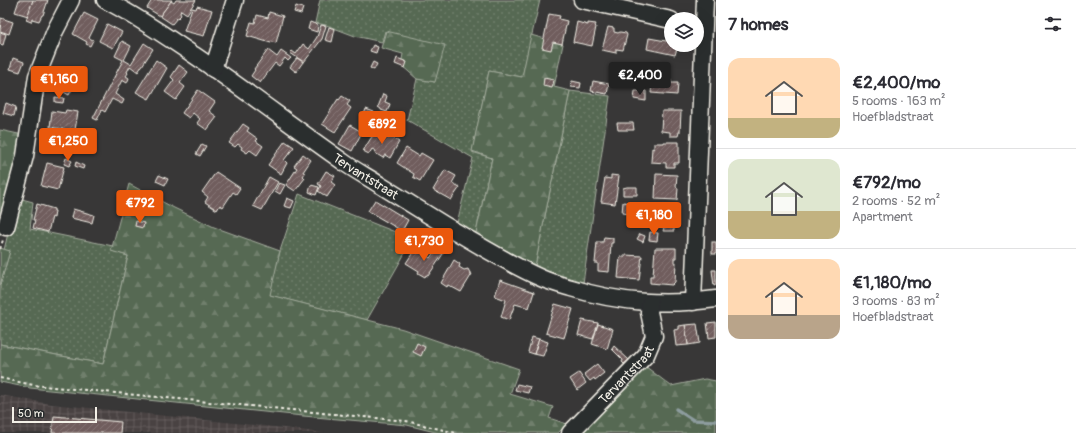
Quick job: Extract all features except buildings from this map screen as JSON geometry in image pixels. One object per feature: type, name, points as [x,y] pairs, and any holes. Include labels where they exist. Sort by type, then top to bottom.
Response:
[{"type":"street","points":[[6,228],[25,156],[37,76],[55,31],[71,0]]},
{"type":"street","name":"Tervantstraat","points":[[104,0],[128,12],[213,69],[344,163],[501,258],[543,279],[608,298],[650,303],[693,302],[716,299]]},
{"type":"street","points":[[213,69],[235,0]]},
{"type":"street","points":[[582,0],[664,18]]},
{"type":"street","points":[[702,12],[705,0]]},
{"type":"street","points":[[693,302],[699,52]]},
{"type":"street","name":"Tervantstraat","points":[[570,433],[646,355],[654,336],[649,312],[650,303]]},
{"type":"path","points":[[0,378],[33,385],[406,421],[456,433]]},
{"type":"shaded area","points":[[0,395],[51,404],[324,433],[0,433]]},
{"type":"green space","points":[[320,0],[540,0],[522,77],[489,71],[472,152],[492,158],[476,233],[457,223],[473,158],[407,120],[417,79],[435,82],[385,31],[382,42],[355,36],[326,25],[315,23]]},
{"type":"green space","points":[[386,31],[445,45],[435,82],[417,79],[401,65],[403,54],[381,48]]},
{"type":"green space","points":[[531,35],[563,44],[554,87],[570,91],[535,266],[476,233],[492,158],[472,151],[489,71],[522,77]]},
{"type":"green space","points":[[570,91],[610,96],[583,283],[560,277],[535,266]]},
{"type":"green space","points":[[0,130],[23,135],[0,236]]},
{"type":"green space","points":[[129,184],[214,227],[280,251],[270,295],[403,329],[519,369],[510,394],[553,407],[549,418],[567,424],[558,433],[439,433],[407,425],[303,416],[30,388],[0,382],[0,344],[103,364],[128,256],[111,251]]},
{"type":"green space","points":[[299,194],[413,239],[367,320],[269,295],[280,251]]},
{"type":"green space","points":[[22,199],[33,202],[30,229],[113,246],[112,251],[128,256],[103,364],[0,344],[0,285],[10,251],[4,250],[9,229],[15,228]]},
{"type":"green space","points":[[0,248],[10,251],[0,285]]},
{"type":"green space","points":[[645,366],[671,386],[705,379],[716,381],[716,433],[576,433]]},
{"type":"waterway","points":[[676,409],[693,420],[716,421]]}]
